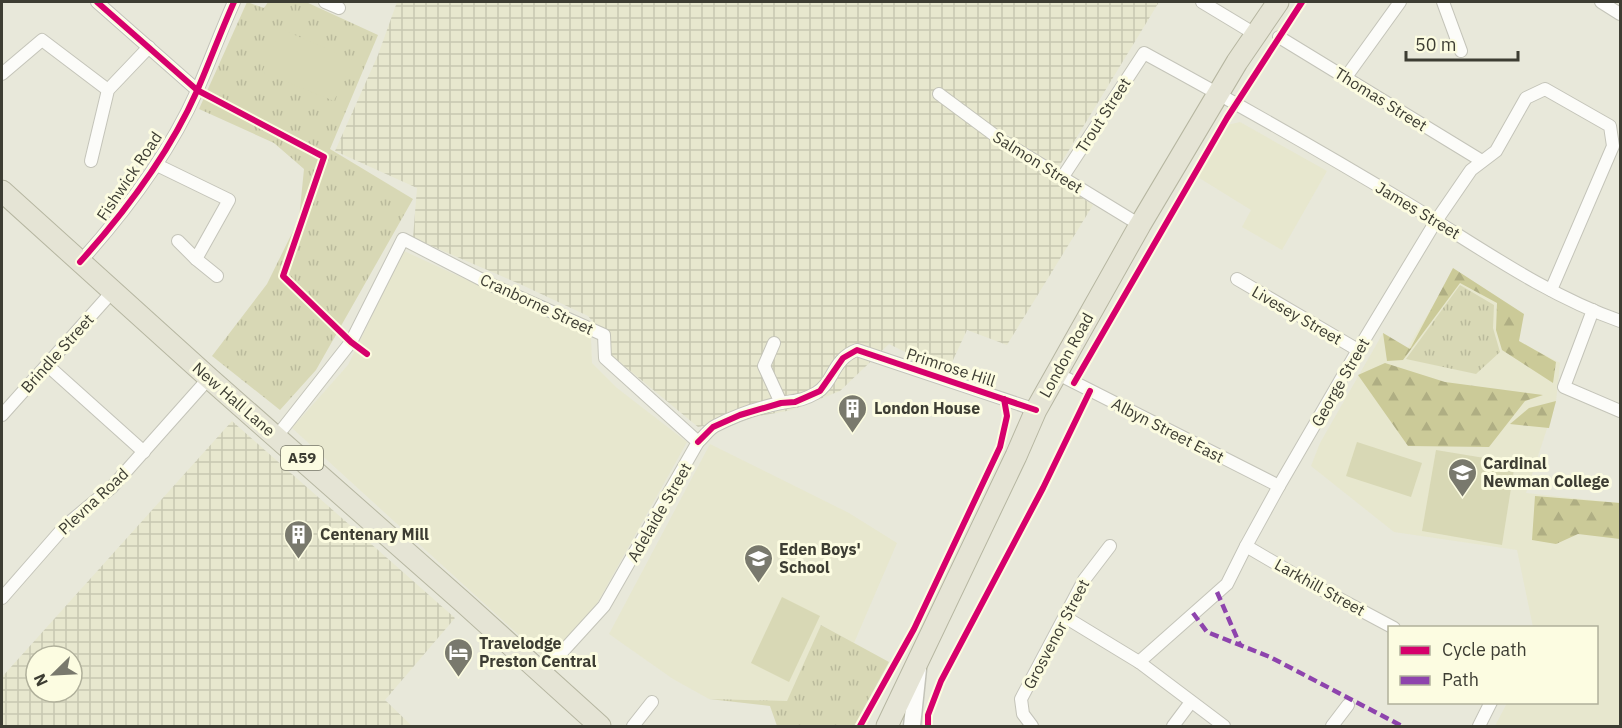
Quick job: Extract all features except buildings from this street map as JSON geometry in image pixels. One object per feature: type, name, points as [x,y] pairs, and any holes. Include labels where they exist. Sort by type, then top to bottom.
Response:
[{"type":"highway","name":"London Road","points":[[887,726],[1036,410],[1140,225],[1255,34],[1278,2]]},
{"type":"highway","name":"New Hall Lane","points":[[2,191],[112,292],[543,673],[597,725]]},
{"type":"street","points":[[97,2],[197,90]]},
{"type":"street","name":"Fishwick Road","points":[[80,262],[111,227],[157,165],[197,90],[234,2]]},
{"type":"street","points":[[325,2],[339,8]]},
{"type":"street","points":[[1202,2],[1255,34]]},
{"type":"street","points":[[1346,77],[1400,2]]},
{"type":"street","points":[[1443,2],[1461,51]]},
{"type":"street","points":[[1600,2],[1620,14]]},
{"type":"street","name":"Thomas Street","points":[[1282,39],[1482,161]]},
{"type":"street","points":[[2,74],[42,40],[108,90]]},
{"type":"street","points":[[91,161],[108,90],[149,46]]},
{"type":"street","name":"James Street","points":[[1144,53],[1310,145],[1551,290],[1620,321]]},
{"type":"street","name":"Trout Street","points":[[1062,178],[1144,53]]},
{"type":"street","name":"George Street","points":[[1139,662],[1227,584],[1246,546],[1358,350],[1436,221],[1471,170],[1496,152],[1526,98],[1545,89],[1610,126],[1613,146],[1551,290]]},
{"type":"street","name":"Salmon Street","points":[[939,94],[1001,140],[1140,225]]},
{"type":"street","points":[[157,165],[229,200],[196,259]]},
{"type":"street","name":"Cranborne Street","points":[[277,436],[351,342],[403,239],[494,286],[604,335],[605,358],[698,442]]},
{"type":"street","points":[[178,241],[217,276]]},
{"type":"street","name":"Livesey Street","points":[[1237,279],[1358,350]]},
{"type":"street","name":"Brindle Street","points":[[2,415],[112,292]]},
{"type":"street","points":[[1593,310],[1564,387],[1620,411]]},
{"type":"street","points":[[774,343],[764,366],[781,403]]},
{"type":"street","name":"Adelaide Street","points":[[543,673],[604,606],[698,442],[713,427],[740,415],[781,403],[795,402],[820,391],[843,358],[857,350]]},
{"type":"street","name":"Primrose Hill","points":[[857,350],[1036,410]]},
{"type":"street","points":[[48,365],[144,452]]},
{"type":"street","name":"Albyn Street East","points":[[1056,373],[1280,486]]},
{"type":"street","name":"Plevna Road","points":[[2,598],[64,526],[112,487],[209,378]]},
{"type":"street","name":"Grosvenor Street","points":[[1032,726],[1023,714],[1021,699],[1084,580],[1110,546]]},
{"type":"street","name":"Larkhill Street","points":[[1246,546],[1304,580],[1392,626]]},
{"type":"street","points":[[1065,617],[1139,662],[1224,726]]},
{"type":"street","points":[[912,726],[918,659]]},
{"type":"street","points":[[633,726],[652,702]]},
{"type":"street","points":[[1173,726],[1191,702]]},
{"type":"street","points":[[1479,726],[1490,704]]},
{"type":"street","points":[[1332,726],[1348,705]]},
{"type":"shaded area","points":[[397,2],[1159,2],[1052,178],[1093,205],[1007,345],[967,330],[947,373],[889,344],[840,391],[792,410],[698,427],[610,354],[604,335],[588,316],[413,238],[417,188],[335,151],[378,55]]},
{"type":"shaded area","points":[[1240,122],[1327,171],[1282,250],[1242,227],[1251,210],[1196,176],[1227,125]]},
{"type":"shaded area","points":[[404,251],[591,337],[592,363],[617,388],[687,442],[587,621],[546,660],[292,428],[348,365]]},
{"type":"shaded area","name":"Cardinal Newman College","points":[[1453,272],[1520,314],[1519,341],[1560,363],[1556,401],[1526,493],[1620,503],[1620,726],[1495,726],[1506,704],[1598,704],[1598,626],[1533,626],[1517,550],[1394,532],[1311,466],[1320,443],[1383,333],[1407,349]]},
{"type":"shaded area","points":[[232,421],[455,618],[385,700],[412,726],[2,726],[2,677],[24,653],[24,704],[84,704],[84,644],[32,644]]},
{"type":"shaded area","name":"Eden Boys' School","points":[[710,444],[849,513],[897,543],[854,643],[821,625],[787,702],[709,699],[673,679],[609,634]]},
{"type":"green space","points":[[247,2],[264,8],[268,2],[306,2],[378,35],[330,149],[413,199],[316,370],[280,410],[212,356],[267,284],[299,219],[304,169],[274,143],[199,109]]},
{"type":"green space","points":[[281,29],[353,60],[334,101],[262,72]]},
{"type":"green space","points":[[1453,268],[1524,314],[1519,341],[1556,362],[1553,383],[1502,350],[1496,330],[1497,303],[1460,283],[1403,360],[1387,361],[1383,333],[1410,349]]},
{"type":"green space","points":[[1460,285],[1494,305],[1493,328],[1500,352],[1476,374],[1406,359]]},
{"type":"green space","points":[[1385,363],[1445,382],[1543,395],[1525,401],[1489,447],[1408,446],[1358,375]]},
{"type":"green space","points":[[1556,401],[1549,428],[1510,424],[1529,408]]},
{"type":"green space","points":[[1357,442],[1422,463],[1411,497],[1346,476]]},
{"type":"green space","points":[[1436,450],[1515,463],[1502,545],[1422,531]]},
{"type":"green space","points":[[1535,496],[1620,503],[1620,539],[1578,534],[1556,544],[1532,540]]},
{"type":"green space","points":[[782,597],[820,616],[789,682],[751,663]]},
{"type":"green space","points":[[821,625],[889,662],[854,726],[777,726],[770,706],[709,699],[787,701]]},
{"type":"marked path","points":[[1217,592],[1240,645]]},
{"type":"marked path","points":[[1193,613],[1207,632],[1270,657],[1402,726]]},
{"type":"cycle path","points":[[97,2],[197,90],[324,157],[283,276],[351,342],[367,354]]},
{"type":"cycle path","points":[[80,262],[114,223],[160,159],[197,91],[234,2]]},
{"type":"cycle path","points":[[1074,383],[1227,118],[1302,2]]},
{"type":"cycle path","points":[[698,442],[713,427],[740,415],[781,403],[795,402],[820,391],[843,358],[857,350],[1036,410]]},
{"type":"cycle path","points":[[928,726],[928,715],[941,681],[1043,488],[1090,391]]},
{"type":"cycle path","points":[[860,726],[914,629],[1000,447],[1007,416],[1004,399]]},
{"type":"place","name":"London House","points":[[853,434]]},
{"type":"place","name":"Cardinal Newman College","points":[[1462,498]]},
{"type":"place","name":"Centenary Mill","points":[[299,560]]},
{"type":"place","name":"Eden Boys' School","points":[[758,584]]},
{"type":"place","name":"Travelodge Preston Central","points":[[458,678]]}]
